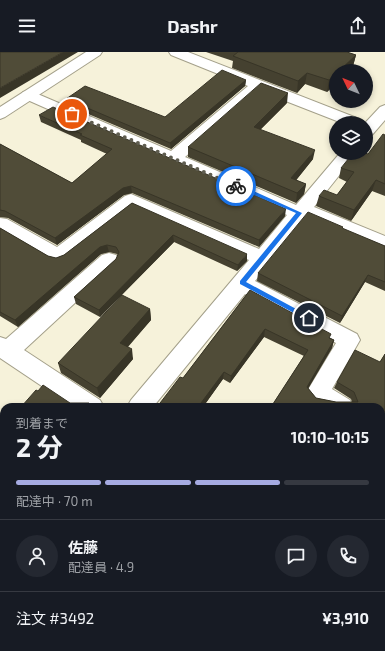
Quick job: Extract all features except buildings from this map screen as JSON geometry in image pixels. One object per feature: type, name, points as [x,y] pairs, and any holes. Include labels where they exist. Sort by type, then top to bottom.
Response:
[{"type":"street","points":[[0,114],[95,52]]},
{"type":"street","points":[[176,52],[334,116]]},
{"type":"street","points":[[173,158],[258,85]]},
{"type":"street","points":[[28,95],[173,158],[385,244]]},
{"type":"street","points":[[373,120],[385,110]]},
{"type":"street","points":[[373,131],[385,134]]},
{"type":"street","points":[[142,403],[343,160]]},
{"type":"street","points":[[0,224],[58,256],[131,200],[262,258]]},
{"type":"street","points":[[86,403],[4,348],[109,260]]},
{"type":"street","points":[[242,283],[349,340],[318,393],[335,403]]},
{"type":"way so far","points":[[72,114],[236,186]]},
{"type":"route","points":[[236,186],[299,213],[242,283],[309,318]]}]
